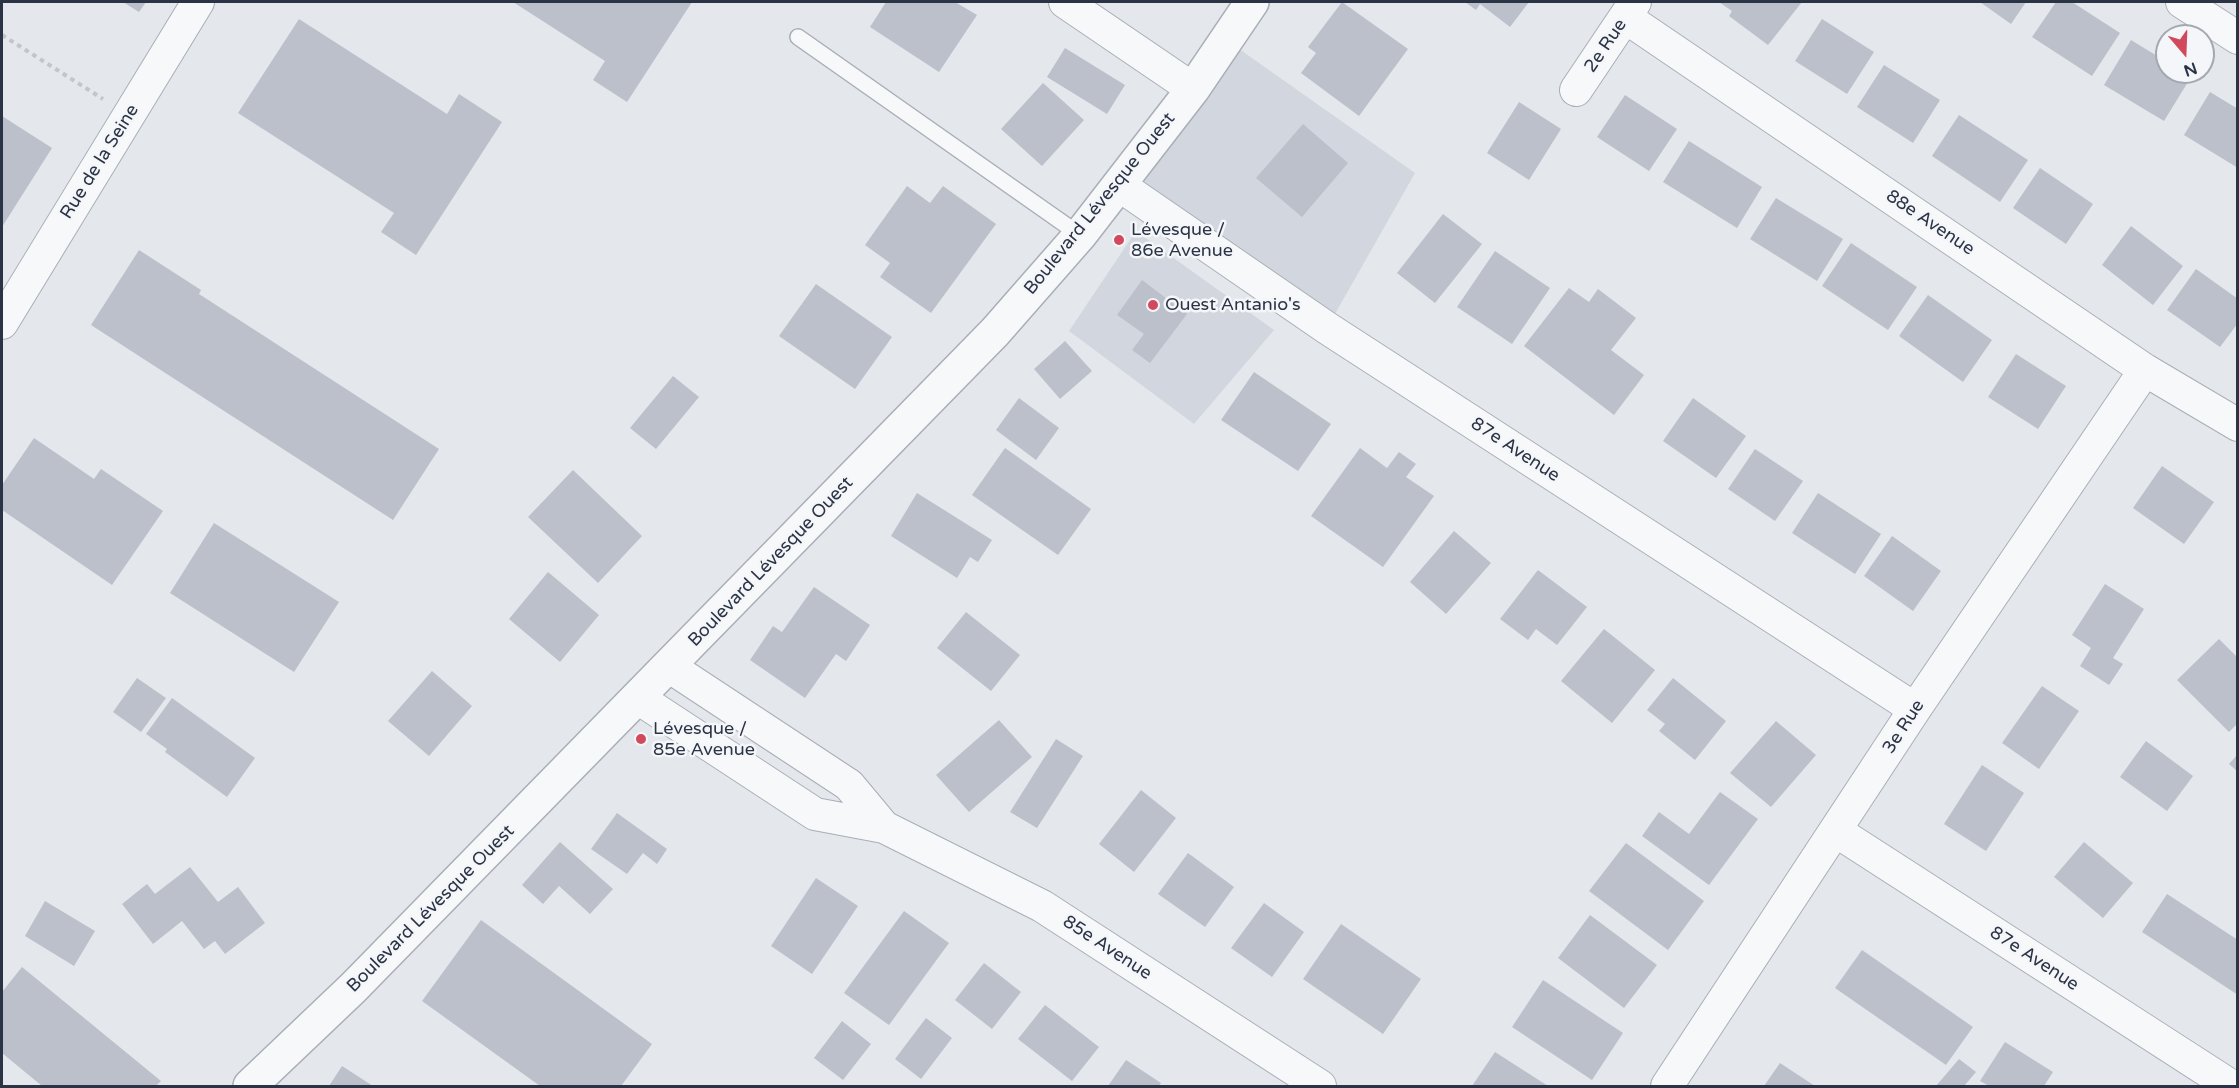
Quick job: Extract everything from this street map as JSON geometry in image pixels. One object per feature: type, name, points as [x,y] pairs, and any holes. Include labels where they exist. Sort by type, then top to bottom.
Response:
[{"type":"street","name":"Rue de la Seine","points":[[2,323],[198,2]]},
{"type":"street","points":[[1065,2],[1193,89]]},
{"type":"street","name":"Boulevard Lévesque Ouest","points":[[250,1086],[353,988],[670,667],[995,332],[1080,235],[1119,185],[1193,89],[1252,2]]},
{"type":"street","points":[[2182,2],[2238,38]]},
{"type":"street","name":"2e Rue","points":[[1576,90],[1630,9]]},
{"type":"street","name":"88e Avenue","points":[[1630,9],[2145,370],[2238,425]]},
{"type":"street","name":"87e Avenue","points":[[1119,185],[1326,328],[1915,709]]},
{"type":"street","name":"3e Rue","points":[[1666,1086],[1915,709],[2145,370]]},
{"type":"street","name":"85e Avenue","points":[[670,667],[849,785],[884,827]]},
{"type":"street","name":"85e Avenue","points":[[638,699],[815,814],[884,827],[1042,906],[1320,1086]]},
{"type":"street","name":"87e Avenue","points":[[1836,831],[2231,1086]]},
{"type":"lane","points":[[798,38],[1080,235]]},
{"type":"path","points":[[2,35],[129,115]]},
{"type":"shaded area","points":[[1225,39],[1415,173],[1327,328],[1119,185]]},
{"type":"shaded area","points":[[1136,231],[1274,330],[1194,424],[1069,331]]},
{"type":"building","points":[[123,2],[146,2],[139,12]]},
{"type":"building","points":[[513,2],[692,2],[627,102],[593,80],[605,61]]},
{"type":"building","points":[[886,2],[955,2],[977,15],[939,72],[870,27]]},
{"type":"building","points":[[1342,2],[1408,49],[1359,116],[1301,73],[1316,53],[1308,47]]},
{"type":"building","points":[[1465,2],[1529,2],[1510,27],[1480,4],[1476,10]]},
{"type":"building","points":[[1719,2],[1802,2],[1768,45],[1729,16],[1732,11]]},
{"type":"building","points":[[1980,2],[2026,2],[2011,24]]},
{"type":"building","points":[[2056,2],[2072,2],[2120,33],[2092,76],[2032,37]]},
{"type":"building","points":[[299,19],[447,114],[459,94],[502,122],[416,255],[381,232],[394,213],[238,113]]},
{"type":"building","points":[[1822,19],[1874,52],[1847,94],[1795,61]]},
{"type":"building","points":[[2131,40],[2155,55],[2155,84],[2187,84],[2164,121],[2104,85]]},
{"type":"building","points":[[1065,48],[1125,85],[1107,114],[1047,77]]},
{"type":"building","points":[[1884,65],[1940,100],[1913,143],[1857,107]]},
{"type":"building","points":[[1043,83],[1084,120],[1042,166],[1001,129]]},
{"type":"building","points":[[2210,92],[2238,109],[2238,168],[2184,135]]},
{"type":"building","points":[[1625,95],[1677,129],[1649,171],[1597,137]]},
{"type":"building","points":[[1519,102],[1561,129],[1529,180],[1487,153]]},
{"type":"building","points":[[1959,115],[2028,160],[2000,202],[1932,156]]},
{"type":"building","points":[[2,116],[52,148],[2,227]]},
{"type":"building","points":[[1303,124],[1348,163],[1302,217],[1256,178]]},
{"type":"building","points":[[1689,141],[1762,187],[1737,228],[1663,182]]},
{"type":"building","points":[[2040,168],[2093,204],[2066,244],[2013,208]]},
{"type":"building","points":[[907,186],[930,203],[943,186],[996,224],[931,313],[880,277],[890,263],[865,245]]},
{"type":"building","points":[[1776,198],[1843,239],[1817,281],[1750,239]]},
{"type":"building","points":[[1443,214],[1482,244],[1435,303],[1397,273]]},
{"type":"building","points":[[2131,226],[2183,266],[2153,305],[2102,265]]},
{"type":"building","points":[[1851,243],[1917,287],[1888,330],[1822,286]]},
{"type":"building","points":[[139,250],[201,290],[199,294],[439,449],[393,520],[91,325]]},
{"type":"building","points":[[1495,251],[1550,288],[1512,344],[1457,307]]},
{"type":"building","points":[[2196,269],[2238,299],[2238,323],[2220,347],[2167,310]]},
{"type":"building","points":[[1142,280],[1187,314],[1150,363],[1132,350],[1144,334],[1117,315]]},
{"type":"building","points":[[816,284],[892,337],[855,389],[779,336]]},
{"type":"building","points":[[1569,288],[1589,302],[1598,289],[1636,318],[1611,350],[1644,375],[1614,415],[1524,346]]},
{"type":"building","points":[[1928,295],[1992,340],[1963,382],[1899,336]]},
{"type":"building","points":[[1065,341],[1092,371],[1060,399],[1034,369]]},
{"type":"building","points":[[2016,354],[2066,386],[2038,429],[1988,397]]},
{"type":"building","points":[[1254,372],[1331,424],[1298,471],[1221,420]]},
{"type":"building","points":[[673,376],[699,397],[656,449],[630,428]]},
{"type":"building","points":[[1019,398],[1059,428],[1036,460],[996,430]]},
{"type":"building","points":[[1693,398],[1746,436],[1716,478],[1663,441]]},
{"type":"building","points":[[34,438],[94,479],[101,469],[163,511],[112,585],[2,510],[2,485]]},
{"type":"building","points":[[1005,448],[1091,509],[1058,555],[972,495]]},
{"type":"building","points":[[1360,448],[1387,468],[1399,452],[1416,464],[1406,477],[1434,496],[1383,567],[1311,516]]},
{"type":"building","points":[[1755,449],[1803,481],[1775,521],[1728,489]]},
{"type":"building","points":[[2162,466],[2214,502],[2184,544],[2133,508]]},
{"type":"building","points":[[573,470],[642,536],[598,583],[528,517]]},
{"type":"building","points":[[917,493],[992,540],[978,562],[970,557],[957,578],[891,536]]},
{"type":"building","points":[[1818,493],[1881,534],[1855,574],[1792,533]]},
{"type":"building","points":[[214,523],[339,602],[294,672],[170,593]]},
{"type":"building","points":[[1454,531],[1491,563],[1446,614],[1410,582]]},
{"type":"building","points":[[1892,536],[1941,571],[1913,611],[1864,576]]},
{"type":"building","points":[[1538,570],[1587,607],[1557,645],[1536,629],[1528,640],[1500,619]]},
{"type":"building","points":[[548,572],[599,615],[560,662],[509,619]]},
{"type":"building","points":[[2105,584],[2144,609],[2113,658],[2123,664],[2109,685],[2080,666],[2091,648],[2072,635]]},
{"type":"building","points":[[814,587],[870,625],[846,661],[836,654],[805,698],[750,660],[773,626],[782,632]]},
{"type":"building","points":[[966,612],[1020,655],[991,691],[937,648]]},
{"type":"building","points":[[1604,629],[1655,670],[1612,723],[1561,681]]},
{"type":"building","points":[[2219,639],[2238,658],[2238,723],[2229,732],[2177,680]]},
{"type":"building","points":[[432,671],[472,706],[429,756],[388,721]]},
{"type":"building","points":[[137,678],[166,698],[141,732],[113,712]]},
{"type":"building","points":[[1673,678],[1726,721],[1695,760],[1659,731],[1665,724],[1647,710]]},
{"type":"building","points":[[2042,686],[2079,711],[2039,769],[2002,743]]},
{"type":"building","points":[[172,698],[255,758],[227,797],[165,752],[167,749],[146,734]]},
{"type":"building","points":[[999,720],[1032,757],[969,812],[936,775]]},
{"type":"building","points":[[1776,721],[1816,755],[1771,807],[1730,773]]},
{"type":"building","points":[[1056,739],[1083,756],[1037,828],[1010,812]]},
{"type":"building","points":[[2146,741],[2193,776],[2167,811],[2120,777]]},
{"type":"building","points":[[2238,754],[2238,772],[2229,764]]},
{"type":"building","points":[[1982,765],[2024,793],[1986,851],[1944,824]]},
{"type":"building","points":[[1141,790],[1176,818],[1134,872],[1099,844]]},
{"type":"building","points":[[1720,792],[1758,819],[1709,885],[1642,836],[1659,812],[1689,834]]},
{"type":"building","points":[[617,813],[667,849],[657,864],[643,853],[627,874],[591,849]]},
{"type":"building","points":[[560,842],[613,889],[590,914],[559,886],[543,904],[522,885]]},
{"type":"building","points":[[2084,842],[2133,883],[2103,918],[2054,877]]},
{"type":"building","points":[[1626,843],[1704,901],[1668,950],[1589,891]]},
{"type":"building","points":[[1188,853],[1234,887],[1205,927],[1158,894]]},
{"type":"building","points":[[190,867],[218,902],[238,887],[265,923],[225,954],[215,941],[204,949],[182,921],[153,944],[122,904],[147,884],[155,894]]},
{"type":"building","points":[[816,878],[858,906],[812,974],[771,946]]},
{"type":"building","points":[[2167,894],[2238,940],[2238,995],[2142,932]]},
{"type":"building","points":[[45,901],[95,931],[74,966],[25,936]]},
{"type":"building","points":[[1264,903],[1304,932],[1272,977],[1231,948]]},
{"type":"building","points":[[904,911],[949,943],[889,1025],[844,993]]},
{"type":"building","points":[[1590,915],[1657,965],[1624,1008],[1558,958]]},
{"type":"building","points":[[481,920],[652,1044],[621,1086],[540,1086],[422,1001]]},
{"type":"building","points":[[1341,924],[1421,979],[1383,1034],[1303,979]]},
{"type":"building","points":[[1862,950],[1973,1027],[1946,1065],[1835,988]]},
{"type":"building","points":[[984,963],[1021,992],[992,1029],[955,1000]]},
{"type":"building","points":[[22,967],[161,1081],[156,1086],[42,1086],[2,1053],[2,992]]},
{"type":"building","points":[[1543,980],[1623,1033],[1592,1080],[1512,1027]]},
{"type":"building","points":[[1045,1005],[1099,1047],[1072,1081],[1018,1039]]},
{"type":"building","points":[[926,1018],[952,1038],[921,1079],[895,1059]]},
{"type":"building","points":[[842,1021],[871,1044],[843,1080],[814,1058]]},
{"type":"building","points":[[2005,1042],[2053,1072],[2044,1086],[1989,1086],[1980,1081]]},
{"type":"building","points":[[1495,1052],[1548,1086],[1472,1086]]},
{"type":"building","points":[[1959,1059],[1976,1072],[1964,1086],[1936,1086]]},
{"type":"building","points":[[1126,1060],[1161,1083],[1159,1086],[1108,1086]]},
{"type":"building","points":[[1780,1063],[1815,1086],[1764,1086]]},
{"type":"building","points":[[342,1066],[373,1086],[329,1086]]},
{"type":"place","name":"Lévesque / 86e Avenue","points":[[1119,240]]},
{"type":"place","name":"Ouest Antanio's","points":[[1153,305]]},
{"type":"place","name":"Lévesque / 85e Avenue","points":[[641,739]]}]
